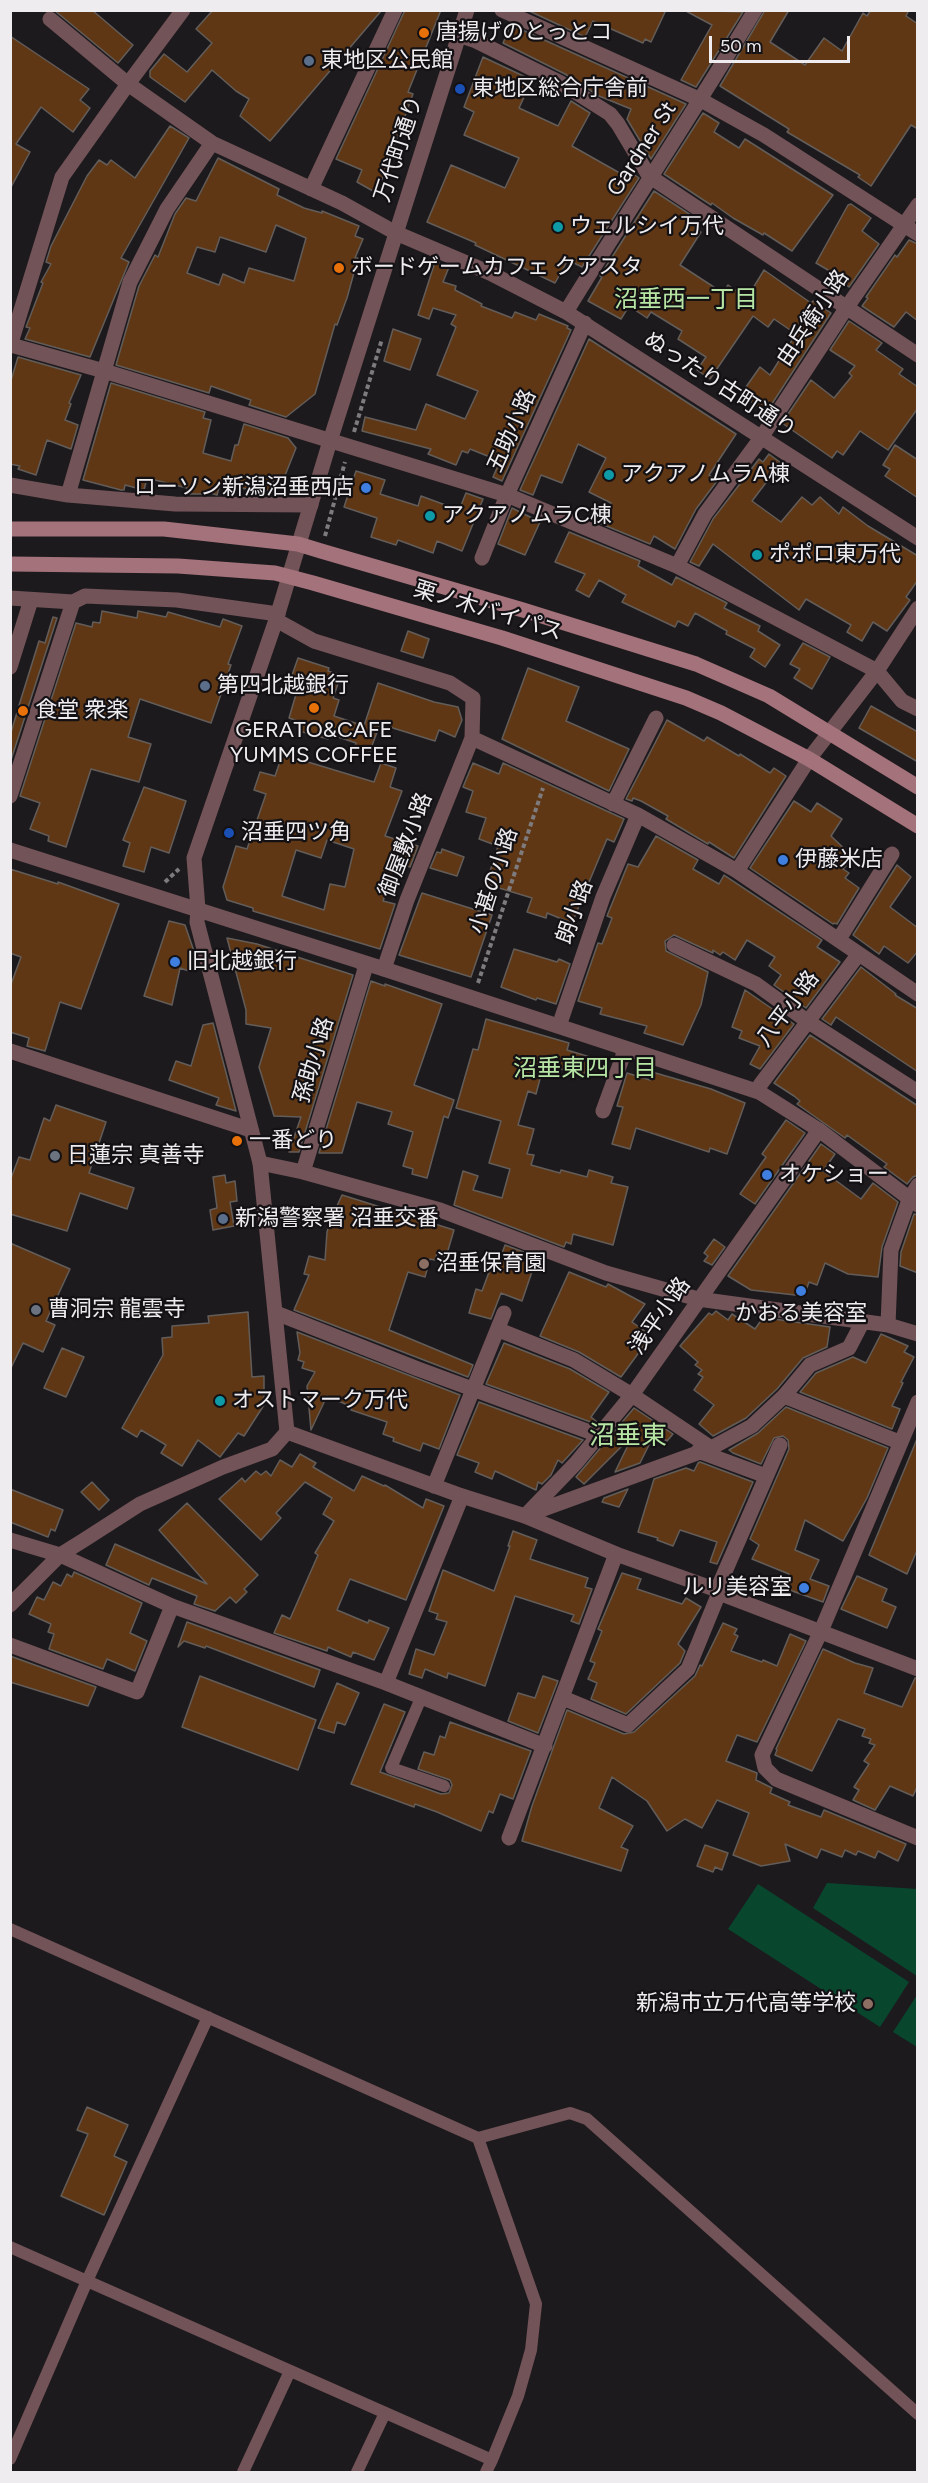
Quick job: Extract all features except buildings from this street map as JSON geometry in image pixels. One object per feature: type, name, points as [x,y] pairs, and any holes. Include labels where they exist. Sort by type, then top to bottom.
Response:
[{"type":"main road","name":"栗ノ木バイパス","points":[[10,529],[164,529],[298,544],[696,664],[769,696],[918,787]]},
{"type":"main road","name":"栗ノ木バイパス","points":[[10,564],[178,566],[289,576],[502,638],[686,698],[722,713],[809,759],[918,826]]},
{"type":"street","points":[[183,10],[62,177],[10,346],[104,371],[507,495],[677,566],[877,672],[903,701],[918,709]]},
{"type":"street","points":[[311,189],[395,10]]},
{"type":"street","name":"万代町通り","points":[[286,1432],[260,1163],[197,922],[194,858],[277,617],[330,441],[467,10]]},
{"type":"street","points":[[502,10],[701,100],[764,135],[918,234]]},
{"type":"street","name":"Gardner St","points":[[566,312],[649,176],[701,100],[755,10]]},
{"type":"street","name":"ぬったり古町通り","points":[[50,19],[128,84],[212,143],[342,203],[396,232],[490,273],[566,312],[918,538]]},
{"type":"street","points":[[458,35],[476,41],[561,84],[610,114],[649,176],[918,355]]},
{"type":"street","points":[[68,495],[130,282],[167,209],[212,143]]},
{"type":"street","name":"由兵衛小路","points":[[677,566],[705,514],[761,438],[847,307],[918,206]]},
{"type":"street","name":"五助小路","points":[[482,558],[507,495],[585,323]]},
{"type":"street","points":[[10,485],[68,495],[175,504],[311,504]]},
{"type":"street","points":[[10,598],[73,602],[85,596],[177,600],[277,617],[314,641],[450,683],[472,698],[472,738],[638,815],[737,871],[918,994]]},
{"type":"street","points":[[10,667],[31,600]]},
{"type":"street","points":[[10,796],[73,602]]},
{"type":"street","points":[[737,871],[809,759],[877,672],[918,608]]},
{"type":"street","points":[[613,804],[656,718]]},
{"type":"street","name":"御屋敷小路","points":[[384,969],[407,900],[472,738]]},
{"type":"street","name":"朗小路","points":[[559,1026],[603,897],[638,815]]},
{"type":"street","points":[[10,850],[759,1092],[819,1130],[913,1202]]},
{"type":"street","points":[[839,939],[892,854]]},
{"type":"street","points":[[674,945],[756,984],[807,1021],[918,1092]]},
{"type":"street","name":"八平小路","points":[[759,1092],[760,1085],[858,955]]},
{"type":"street","name":"孫助小路","points":[[303,1172],[365,969],[362,963]]},
{"type":"street","points":[[603,1111],[623,1056],[622,1049]]},
{"type":"street","points":[[10,1051],[251,1130]]},
{"type":"street","name":"浅平小路","points":[[525,1516],[576,1463],[632,1395],[819,1130]]},
{"type":"street","points":[[260,1163],[303,1172],[440,1210],[606,1273],[698,1299],[863,1321],[888,1325],[918,1334]]},
{"type":"street","points":[[888,1325],[891,1250],[913,1202],[918,1185]]},
{"type":"street","points":[[276,1313],[418,1369],[598,1435]]},
{"type":"street","points":[[434,1486],[504,1313]]},
{"type":"street","points":[[525,1516],[704,1449],[752,1426],[784,1396],[810,1365],[849,1348],[863,1321]]},
{"type":"street","points":[[499,1330],[574,1360],[632,1395],[704,1449],[766,1476]]},
{"type":"street","points":[[784,1396],[907,1436]]},
{"type":"street","points":[[918,1402],[907,1436],[762,1755],[765,1768],[776,1779],[918,1838]]},
{"type":"street","points":[[10,1605],[60,1555],[140,1504],[224,1467],[272,1449],[286,1432],[462,1496],[525,1516],[616,1554],[918,1669]]},
{"type":"street","points":[[563,1698],[628,1725],[688,1669],[780,1444]]},
{"type":"street","points":[[386,1683],[462,1496]]},
{"type":"street","points":[[10,1540],[60,1555],[172,1606],[386,1683],[545,1746]]},
{"type":"street","points":[[509,1838],[616,1554]]},
{"type":"street","points":[[10,1645],[137,1692],[172,1606]]},
{"type":"lane","points":[[421,1698],[391,1768],[444,1786]]},
{"type":"lane","points":[[10,1929],[478,2138],[570,2113],[587,2119],[918,2414]]},
{"type":"lane","points":[[10,2459],[87,2281],[208,2017]]},
{"type":"lane","points":[[478,2138],[536,2304],[531,2350],[519,2396],[486,2472]]},
{"type":"lane","points":[[10,2247],[492,2460]]},
{"type":"lane","points":[[243,2472],[290,2371]]},
{"type":"lane","points":[[357,2472],[385,2413]]},
{"type":"path","name":"小甚の小路","points":[[472,999],[548,773]]},
{"type":"path","points":[[160,887],[179,870],[181,862]]},
{"type":"green space","points":[[827,1883],[917,1889],[917,1976],[813,1908]]},
{"type":"green space","points":[[758,1884],[909,1982],[880,2027],[728,1929]]},
{"type":"green space","points":[[917,1995],[917,2047],[893,2032]]},
{"type":"place","name":"唐揚げのとっとコ","points":[[424,33]]},
{"type":"place","name":"東地区公民館","points":[[309,61]]},
{"type":"place","name":"東地区総合庁舎前","points":[[460,89]]},
{"type":"place","name":"ウェルシイ万代","points":[[558,227]]},
{"type":"place","name":"ボードゲームカフェ クアスタ","points":[[339,268]]},
{"type":"place","name":"アクアノムラA棟","points":[[609,475]]},
{"type":"place","name":"ローソン新潟沼垂西店","points":[[366,488]]},
{"type":"place","name":"アクアノムラC棟","points":[[430,516]]},
{"type":"place","name":"ポポロ東万代","points":[[757,555]]},
{"type":"place","name":"第四北越銀行","points":[[205,686]]},
{"type":"place","name":"GERATO&CAFE YUMMS COFFEE","points":[[314,708]]},
{"type":"place","name":"食堂 衆楽","points":[[23,711]]},
{"type":"place","name":"沼垂四ツ角","points":[[229,833]]},
{"type":"place","name":"伊藤米店","points":[[783,860]]},
{"type":"place","name":"旧北越銀行","points":[[175,962]]},
{"type":"place","name":"一番どり","points":[[237,1141]]},
{"type":"place","name":"日蓮宗 真善寺","points":[[55,1156]]},
{"type":"place","name":"オケショー","points":[[767,1175]]},
{"type":"place","name":"新潟警察署 沼垂交番","points":[[223,1219]]},
{"type":"place","name":"沼垂保育園","points":[[424,1264]]},
{"type":"place","name":"かおる美容室","points":[[801,1291]]},
{"type":"place","name":"曹洞宗 龍雲寺","points":[[36,1310]]},
{"type":"place","name":"オストマーク万代","points":[[220,1401]]},
{"type":"place","name":"ルリ美容室","points":[[804,1588]]},
{"type":"place","name":"新潟市立万代高等学校","points":[[868,2004]]},
{"type":"district","name":"沼垂西一丁目","points":[[686,300]]},
{"type":"district","name":"沼垂東四丁目","points":[[585,1069]]},
{"type":"district","name":"沼垂東","points":[[628,1436]]}]
